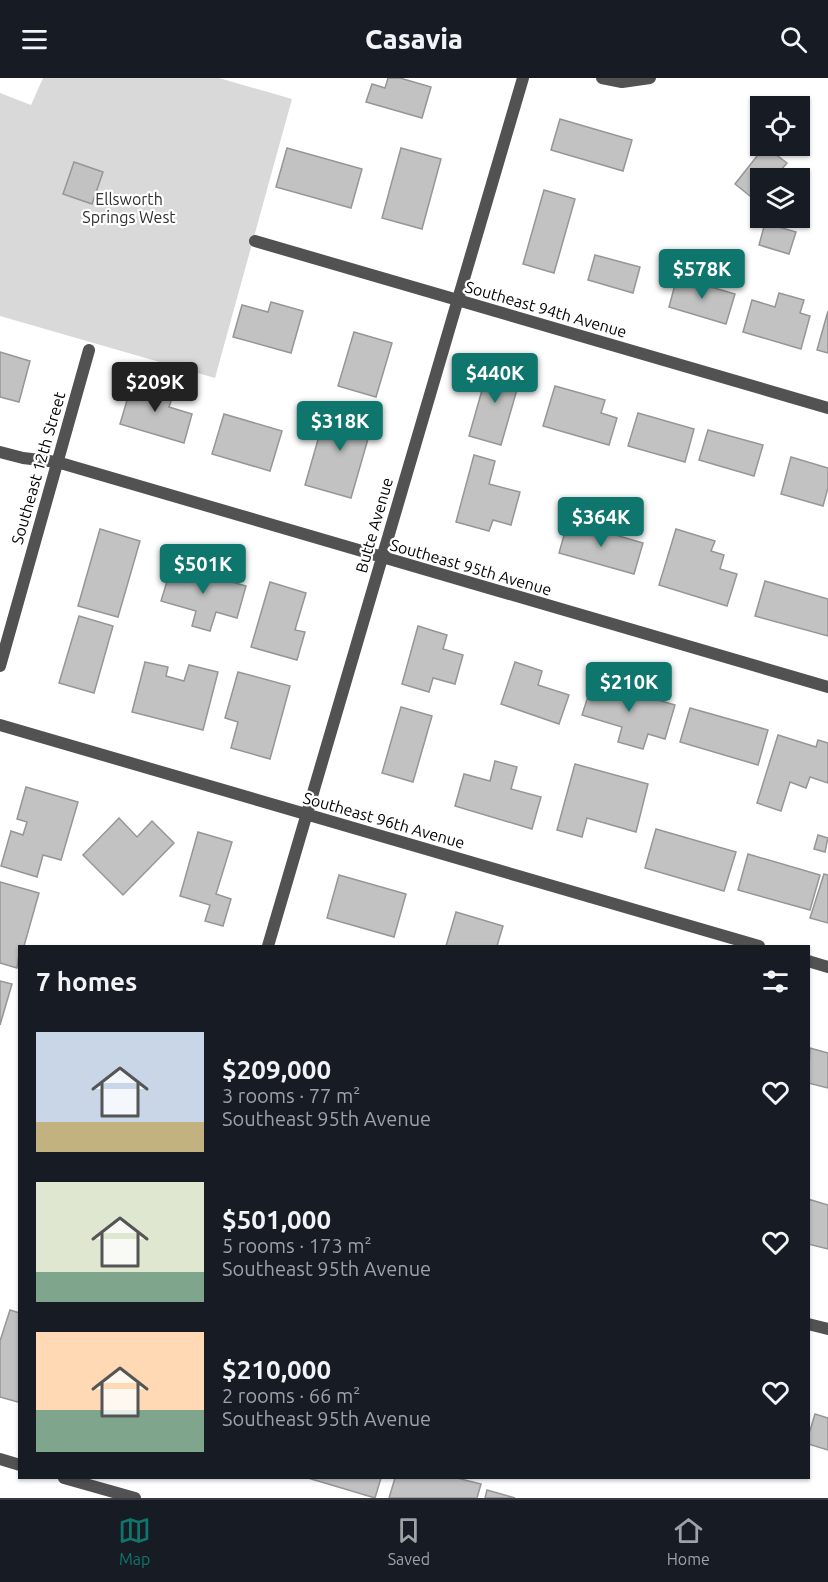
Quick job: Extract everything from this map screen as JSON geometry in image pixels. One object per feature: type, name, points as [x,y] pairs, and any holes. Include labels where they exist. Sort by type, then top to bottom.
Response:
[{"type":"street","name":"Butte Avenue","points":[[268,945],[523,78]]},
{"type":"street","points":[[602,78],[622,82],[650,78]]},
{"type":"street","name":"Southeast 94th Avenue","points":[[255,241],[828,408]]},
{"type":"street","name":"Southeast 12th Street","points":[[0,666],[89,350]]},
{"type":"street","name":"Southeast 95th Avenue","points":[[0,452],[23,458],[57,462],[828,687]]},
{"type":"street","name":"Southeast 96th Avenue","points":[[0,725],[755,945]]},
{"type":"street","points":[[810,962],[828,967]]},
{"type":"street","points":[[810,1324],[828,1329]]},
{"type":"street","points":[[0,1459],[18,1464]]},
{"type":"street","points":[[68,1479],[135,1498]]},
{"type":"green space","name":"Ellsworth Springs West","points":[[43,78],[219,78],[292,99],[215,378],[0,316],[0,93],[31,105]]},
{"type":"building","points":[[388,78],[400,78],[431,87],[422,118],[366,102],[372,84],[385,88]]},
{"type":"building","points":[[560,119],[632,140],[623,171],[551,150]]},
{"type":"building","points":[[287,148],[362,169],[351,208],[276,187]]},
{"type":"building","points":[[401,148],[441,159],[422,229],[382,218]]},
{"type":"building","points":[[757,156],[778,156],[787,163],[783,168],[750,168],[750,196],[735,184]]},
{"type":"building","points":[[74,162],[103,172],[92,204],[63,194]]},
{"type":"building","points":[[544,190],[575,199],[554,273],[523,264]]},
{"type":"building","points":[[764,228],[782,228],[796,232],[789,254],[759,245]]},
{"type":"building","points":[[595,255],[640,267],[633,293],[588,280]]},
{"type":"building","points":[[677,277],[735,294],[726,324],[669,307]]},
{"type":"building","points":[[779,293],[804,300],[800,313],[810,316],[801,349],[743,332],[752,300],[775,307]]},
{"type":"building","points":[[271,302],[303,311],[291,353],[233,337],[242,305],[268,312]]},
{"type":"building","points":[[828,311],[828,353],[817,350]]},
{"type":"building","points":[[354,332],[392,343],[376,397],[338,386]]},
{"type":"building","points":[[0,352],[30,361],[19,402],[0,397]]},
{"type":"building","points":[[490,362],[522,372],[501,445],[469,436]]},
{"type":"building","points":[[133,380],[174,392],[169,407],[192,414],[184,443],[120,424]]},
{"type":"building","points":[[555,386],[605,400],[601,413],[617,418],[609,445],[543,426]]},
{"type":"building","points":[[328,405],[374,418],[351,498],[305,485]]},
{"type":"building","points":[[638,413],[694,429],[685,462],[628,446]]},
{"type":"building","points":[[224,414],[282,431],[270,471],[212,454]]},
{"type":"building","points":[[708,430],[763,445],[754,476],[699,460]]},
{"type":"building","points":[[474,455],[495,461],[489,484],[520,492],[511,525],[493,520],[489,531],[456,522]]},
{"type":"building","points":[[791,457],[828,468],[828,488],[823,506],[781,494]]},
{"type":"building","points":[[568,521],[643,543],[634,574],[559,553]]},
{"type":"building","points":[[100,529],[140,541],[118,617],[78,606]]},
{"type":"building","points":[[676,529],[715,541],[711,551],[724,555],[720,569],[737,574],[727,606],[659,585]]},
{"type":"building","points":[[172,565],[246,586],[237,618],[216,612],[210,631],[192,626],[196,611],[161,601]]},
{"type":"building","points":[[765,581],[828,599],[828,636],[755,616]]},
{"type":"building","points":[[270,582],[306,593],[295,630],[305,632],[297,660],[251,647]]},
{"type":"building","points":[[79,616],[113,626],[94,693],[59,683]]},
{"type":"building","points":[[418,626],[447,635],[443,649],[463,655],[455,684],[433,678],[429,692],[402,684]]},
{"type":"building","points":[[145,662],[168,667],[166,676],[184,681],[189,665],[218,672],[203,730],[132,712]]},
{"type":"building","points":[[515,662],[542,671],[538,685],[569,695],[559,724],[501,704]]},
{"type":"building","points":[[238,672],[290,686],[270,759],[231,748],[238,722],[225,718]]},
{"type":"building","points":[[593,681],[675,705],[665,739],[648,734],[643,749],[618,742],[622,727],[582,715]]},
{"type":"building","points":[[401,707],[432,716],[413,782],[382,773]]},
{"type":"building","points":[[690,708],[768,730],[758,765],[680,742]]},
{"type":"building","points":[[778,735],[816,747],[818,740],[828,743],[828,783],[810,777],[806,788],[790,782],[781,811],[757,803]]},
{"type":"building","points":[[495,761],[517,767],[511,789],[541,797],[532,829],[455,806],[464,774],[490,781]]},
{"type":"building","points":[[575,764],[648,784],[636,832],[587,818],[582,837],[557,830]]},
{"type":"building","points":[[26,787],[78,802],[61,860],[43,855],[37,877],[1,866],[11,831],[23,835],[27,822],[17,819]]},
{"type":"building","points":[[119,818],[137,837],[152,821],[174,843],[123,895],[83,855]]},
{"type":"building","points":[[656,829],[736,852],[724,891],[645,868]]},
{"type":"building","points":[[198,832],[232,842],[216,894],[231,899],[223,926],[205,921],[210,905],[180,896]]},
{"type":"building","points":[[818,835],[828,838],[825,852],[814,849]]},
{"type":"building","points":[[748,854],[820,875],[810,910],[738,890]]},
{"type":"building","points":[[824,874],[828,875],[828,923],[810,918]]},
{"type":"building","points":[[339,875],[406,894],[394,937],[327,918]]},
{"type":"building","points":[[0,882],[39,893],[24,945],[18,945],[17,968],[0,963]]},
{"type":"building","points":[[456,912],[503,926],[497,945],[446,945]]},
{"type":"building","points":[[0,981],[12,984],[0,1025]]},
{"type":"building","points":[[810,1048],[828,1053],[828,1088],[810,1084]]},
{"type":"building","points":[[810,1200],[828,1205],[828,1249],[810,1244]]},
{"type":"building","points":[[10,1310],[18,1312],[18,1402],[0,1397],[0,1341]]},
{"type":"building","points":[[815,1414],[828,1418],[828,1450],[810,1445],[810,1430]]},
{"type":"building","points":[[311,1479],[381,1479],[375,1498]]},
{"type":"building","points":[[395,1479],[461,1479],[481,1484],[477,1498],[389,1498]]},
{"type":"building","points":[[487,1490],[515,1498],[485,1498]]}]
